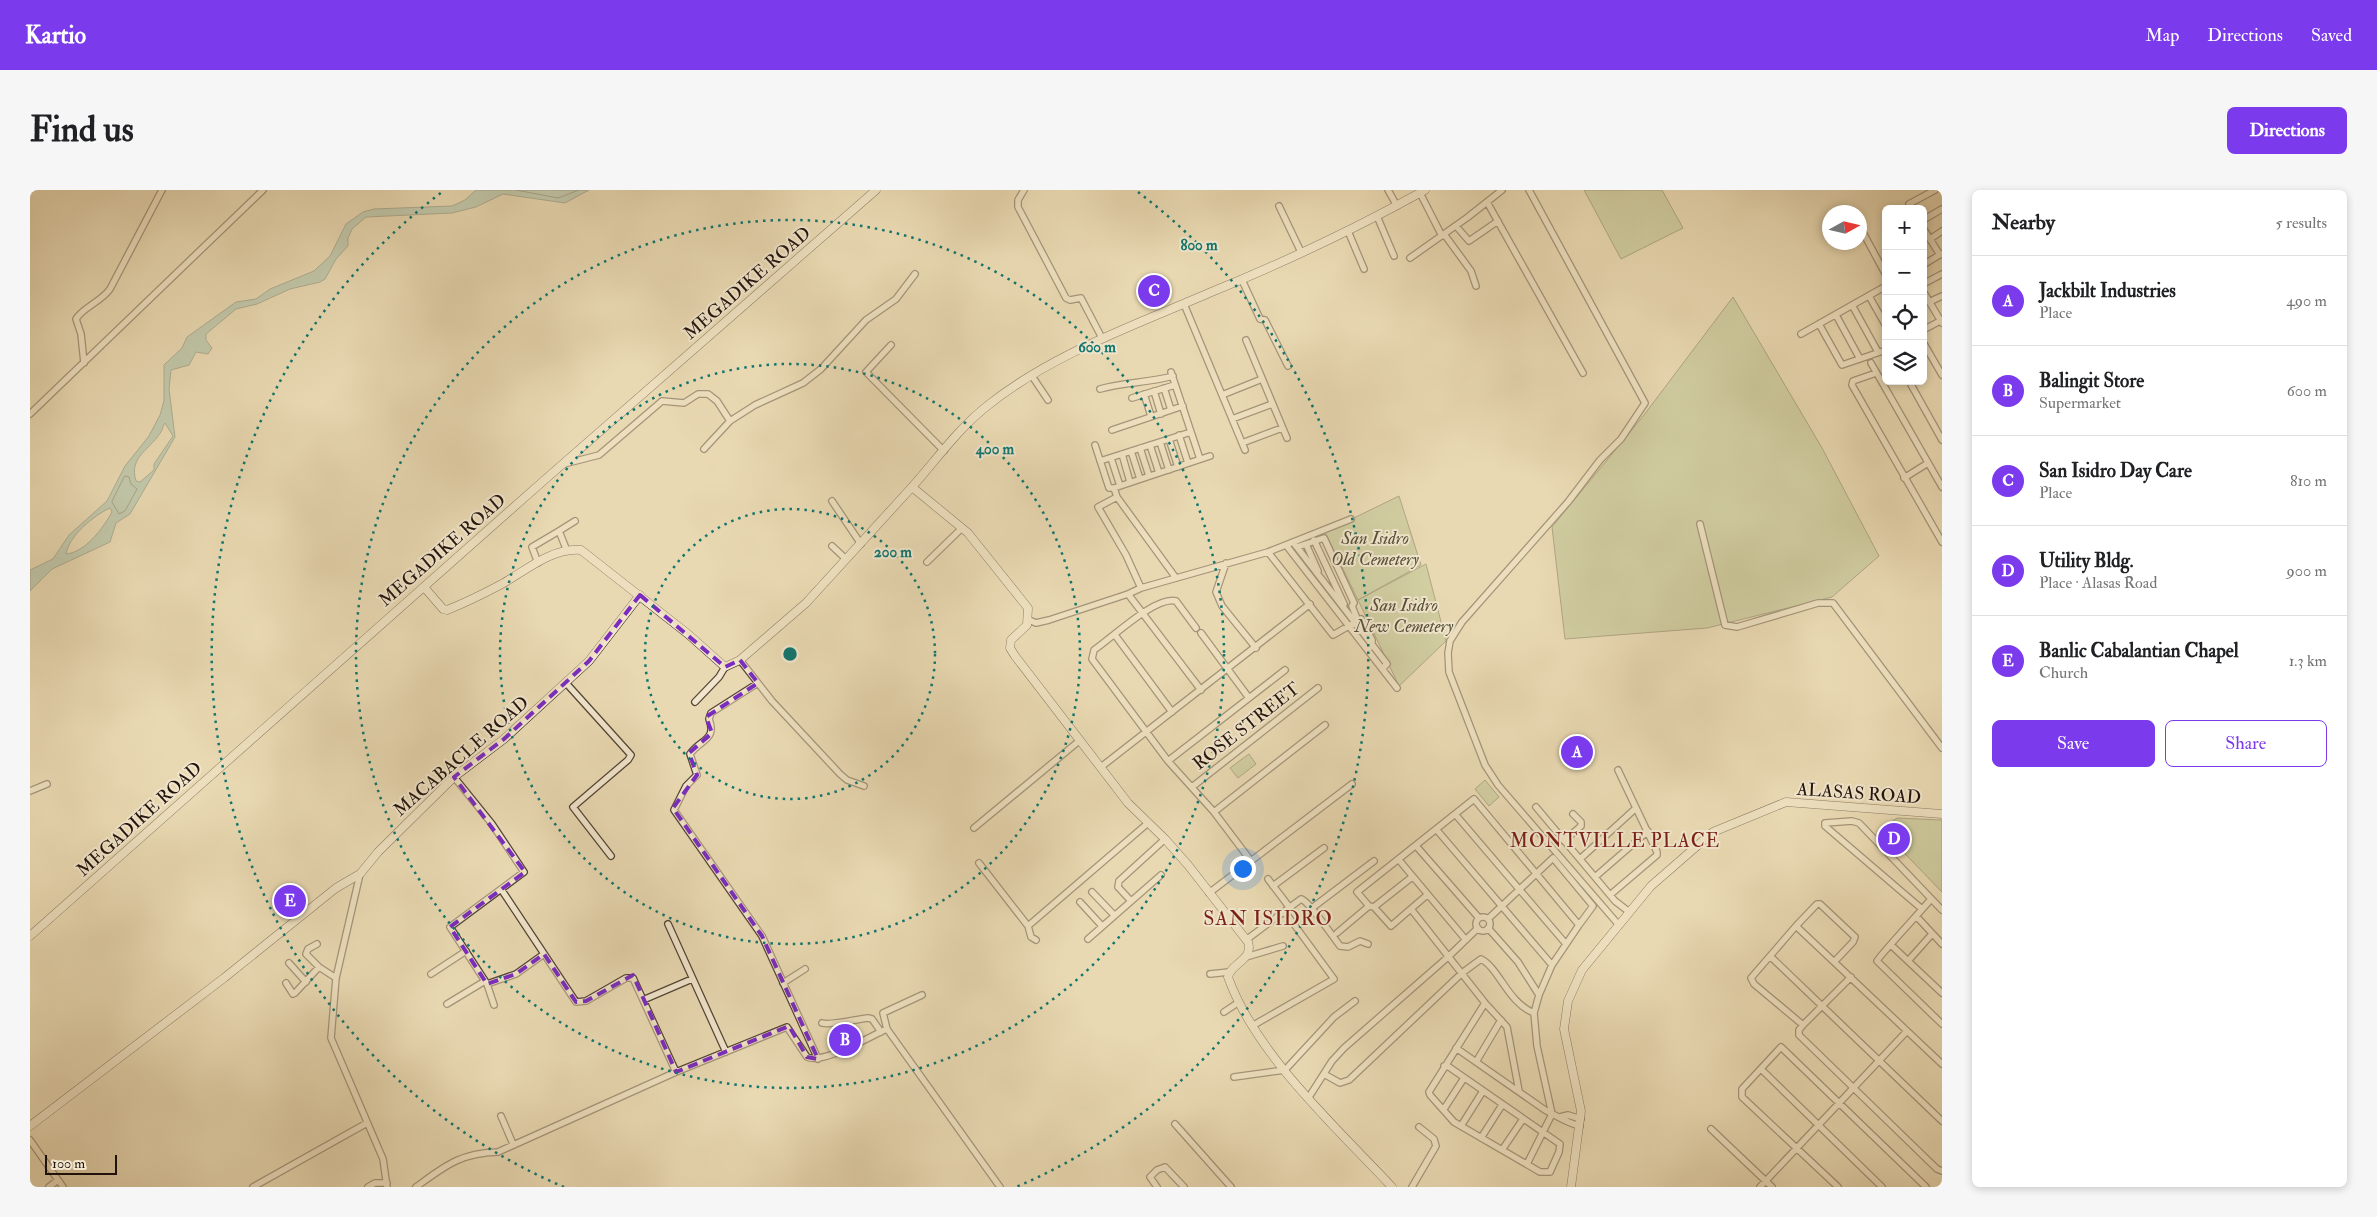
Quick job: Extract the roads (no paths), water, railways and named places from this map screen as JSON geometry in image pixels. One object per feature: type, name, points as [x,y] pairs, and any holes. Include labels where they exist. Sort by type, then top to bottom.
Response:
[{"type":"street","points":[[84,363],[81,334],[76,319],[79,314],[100,301],[110,289],[162,190]]},
{"type":"street","points":[[30,414],[263,190]]},
{"type":"street","name":"MEGADIKE ROAD","points":[[30,936],[876,190]]},
{"type":"street","points":[[1024,190],[1018,200],[1018,207],[1066,298],[1070,300],[1081,298],[1102,338]]},
{"type":"street","points":[[1388,190],[1397,206]]},
{"type":"street","points":[[1410,258],[1456,226],[1502,190]]},
{"type":"street","points":[[1529,190],[1645,403],[1623,436],[1600,460],[1568,502],[1462,622],[1450,641],[1448,665],[1485,765],[1498,786],[1618,924]]},
{"type":"street","points":[[1910,205],[1935,190]]},
{"type":"street","points":[[694,702],[717,679],[725,667],[740,660],[806,603],[985,407],[1032,376],[1102,338],[1242,280],[1348,231],[1422,191],[1443,235],[1471,271],[1476,286]]},
{"type":"street","points":[[1487,202],[1583,373]]},
{"type":"street","points":[[1279,206],[1301,252]]},
{"type":"street","points":[[1927,218],[1942,209]]},
{"type":"street","points":[[1377,216],[1394,256]]},
{"type":"street","points":[[1456,226],[1469,241],[1498,221]]},
{"type":"street","points":[[1348,231],[1364,269]]},
{"type":"street","points":[[1930,238],[1942,232]]},
{"type":"street","points":[[1927,234],[1941,254],[1927,262]]},
{"type":"street","points":[[1867,240],[1882,268]]},
{"type":"street","points":[[704,449],[730,421],[755,405],[803,383],[822,369],[866,320],[896,300],[915,274]]},
{"type":"street","points":[[1927,282],[1942,274]]},
{"type":"street","points":[[1242,280],[1260,319],[1265,320],[1288,366]]},
{"type":"street","points":[[1802,334],[1882,288]]},
{"type":"street","points":[[1925,295],[1942,321],[1927,328]]},
{"type":"street","points":[[1869,296],[1882,319]]},
{"type":"street","points":[[1930,302],[1942,296]]},
{"type":"street","points":[[1184,304],[1245,450]]},
{"type":"street","points":[[1852,305],[1878,352]]},
{"type":"street","points":[[1836,315],[1860,358]]},
{"type":"street","points":[[1819,324],[1842,365],[1882,351]]},
{"type":"street","points":[[1246,340],[1286,438]]},
{"type":"street","points":[[890,345],[866,372],[944,451]]},
{"type":"street","points":[[1927,349],[1942,375]]},
{"type":"street","points":[[1871,363],[1942,487]]},
{"type":"street","points":[[1876,372],[1853,381],[1852,385],[1942,542]]},
{"type":"street","points":[[1100,388],[1126,383],[1150,383],[1172,374],[1200,459]]},
{"type":"street","points":[[1032,376],[1048,400]]},
{"type":"street","points":[[1222,395],[1262,379]]},
{"type":"street","points":[[1132,398],[1176,384]]},
{"type":"street","points":[[1911,385],[1942,440]]},
{"type":"street","points":[[1040,390],[1047,386]]},
{"type":"street","points":[[1164,388],[1171,410]]},
{"type":"street","points":[[1154,391],[1161,414]]},
{"type":"street","points":[[564,464],[599,455],[662,401],[684,403],[698,394],[708,394],[717,401],[730,421]]},
{"type":"street","points":[[1144,394],[1151,416]]},
{"type":"street","points":[[1232,419],[1272,404]]},
{"type":"street","points":[[1112,430],[1182,406]]},
{"type":"street","points":[[1242,443],[1282,428]]},
{"type":"street","points":[[1100,461],[1191,432]]},
{"type":"street","points":[[1179,435],[1188,463]]},
{"type":"street","points":[[1169,439],[1178,466]]},
{"type":"street","points":[[1160,442],[1169,470]]},
{"type":"street","points":[[1095,445],[1109,488],[1114,488],[1210,456]]},
{"type":"street","points":[[1150,445],[1159,473]]},
{"type":"street","points":[[1140,448],[1149,476]]},
{"type":"street","points":[[1130,451],[1140,479]]},
{"type":"street","points":[[1122,454],[1130,482]]},
{"type":"street","points":[[1112,458],[1120,486]]},
{"type":"street","points":[[1904,478],[1928,463]]},
{"type":"street","points":[[912,487],[962,528],[980,546],[1028,608],[1029,620],[1023,630],[1011,640],[1010,648],[1128,803],[1165,839],[1246,940],[1249,950],[1246,957]]},
{"type":"street","points":[[1114,488],[1117,497],[1176,578]]},
{"type":"street","points":[[1117,497],[1098,507],[1126,556],[1141,588]]},
{"type":"street","points":[[832,501],[861,544]]},
{"type":"street","points":[[1295,545],[1351,519]]},
{"type":"street","points":[[538,563],[532,548],[575,521]]},
{"type":"street","points":[[1700,524],[1725,625],[1737,627],[1818,603],[1833,602],[1942,748]]},
{"type":"street","points":[[927,562],[962,528]]},
{"type":"street","points":[[559,531],[567,551]]},
{"type":"street","points":[[1029,620],[1036,623],[1049,620],[1141,588],[1268,552],[1286,545],[1306,544],[1324,538],[1347,588],[1353,622]]},
{"type":"street","points":[[1314,540],[1332,579],[1337,595],[1382,669],[1397,688]]},
{"type":"street","points":[[1306,544],[1331,602],[1353,622]]},
{"type":"street","points":[[1286,545],[1298,560],[1337,595]]},
{"type":"street","points":[[1295,545],[1320,579]]},
{"type":"street","points":[[832,546],[846,559]]},
{"type":"street","points":[[424,587],[443,609],[447,610],[500,585],[538,563],[576,549],[585,552],[640,594],[725,667]]},
{"type":"street","points":[[1268,552],[1333,635],[1361,619],[1372,640],[1370,648]]},
{"type":"street","points":[[1298,560],[1304,556]]},
{"type":"street","points":[[1226,564],[1216,592],[1222,606],[1256,648]]},
{"type":"street","points":[[1320,579],[1332,579],[1341,576]]},
{"type":"street","points":[[1331,602],[1347,588]]},
{"type":"street","name":"MACABACLE ROAD","points":[[387,1185],[383,1159],[331,1038],[336,978],[360,874],[378,852],[454,777],[504,739],[589,661],[640,594]]},
{"type":"street","points":[[1128,594],[1201,690]]},
{"type":"street","points":[[1249,698],[1176,601],[1166,600],[1142,614],[1094,650],[1092,659],[1168,762],[1214,812],[1251,861]]},
{"type":"street","points":[[1101,767],[1310,604]]},
{"type":"street","points":[[1115,636],[1172,712]]},
{"type":"street","points":[[740,660],[772,702],[840,774],[847,780],[864,786]]},
{"type":"street","points":[[1168,762],[1286,670]]},
{"type":"street","points":[[758,683],[711,714],[708,719],[712,733],[690,754],[697,775],[686,786],[674,810],[757,928],[818,1059]]},
{"type":"street","points":[[566,684],[631,755],[628,760],[573,807],[611,856]]},
{"type":"street","name":"ROSE STREET","points":[[1192,787],[1318,688]]},
{"type":"street","points":[[1214,812],[1325,725]]},
{"type":"street","points":[[974,828],[1079,741]]},
{"type":"street","points":[[1610,895],[1657,855],[1648,831],[1618,770]]},
{"type":"street","points":[[454,777],[492,824],[524,872],[450,927],[486,982],[494,1005]]},
{"type":"street","points":[[30,791],[47,784]]},
{"type":"street","points":[[1210,893],[1352,784]]},
{"type":"street","points":[[1427,894],[1391,926],[1357,892],[1417,847],[1436,829],[1474,799],[1579,925]]},
{"type":"street","name":"ALASAS ROAD","points":[[1571,1187],[1580,1122],[1579,1094],[1564,1029],[1568,1001],[1582,970],[1628,911],[1658,880],[1713,832],[1776,805],[1796,802],[1942,814]]},
{"type":"street","points":[[1536,807],[1610,895],[1628,911]]},
{"type":"street","points":[[1580,859],[1636,808]]},
{"type":"street","points":[[1455,814],[1566,944]]},
{"type":"street","points":[[1564,841],[1581,826],[1574,814]]},
{"type":"street","points":[[1922,909],[1825,826],[1825,822],[1852,821],[1859,823],[1942,910]]},
{"type":"street","points":[[1028,926],[1148,823]]},
{"type":"street","points":[[1436,829],[1552,965]]},
{"type":"street","points":[[1595,877],[1648,831]]},
{"type":"street","points":[[1131,901],[1118,887],[1119,881],[1165,839]]},
{"type":"street","points":[[1417,847],[1479,918]]},
{"type":"street","points":[[1273,886],[1324,848]]},
{"type":"street","points":[[1527,1164],[1552,1114],[1537,1046],[1534,1014],[1539,995],[1552,965],[1593,906],[1553,858],[1488,919],[1488,928],[1518,962],[1539,995]]},
{"type":"street","points":[[1399,860],[1466,940]]},
{"type":"street","points":[[1312,908],[1374,861]]},
{"type":"street","points":[[979,863],[1028,926],[1032,937],[1036,940]]},
{"type":"street","points":[[30,1126],[224,978],[336,888],[360,874]]},
{"type":"street","points":[[1088,939],[1161,875]]},
{"type":"street","points":[[1337,933],[1412,877]]},
{"type":"street","points":[[1252,1026],[1334,979],[1268,879]]},
{"type":"street","points":[[502,889],[576,1002],[586,1001],[630,977],[635,981],[676,1072]]},
{"type":"street","points":[[1092,892],[1114,915]]},
{"type":"street","points":[[1246,940],[1301,899],[1305,900],[1312,908],[1340,946],[1348,947],[1360,941],[1368,944]]},
{"type":"street","points":[[1931,899],[1877,959],[1882,967],[1942,1024]]},
{"type":"street","points":[[1080,902],[1102,926]]},
{"type":"street","points":[[1803,1025],[1752,981],[1751,976],[1817,904],[1820,904],[1854,937],[1853,942],[1835,961]]},
{"type":"street","points":[[1411,909],[1484,1004],[1501,1020],[1508,1030],[1518,1091]]},
{"type":"street","points":[[1479,918],[1484,917],[1488,919]]},
{"type":"street","points":[[1916,917],[1942,944]]},
{"type":"street","points":[[1478,928],[1476,922],[1479,918]]},
{"type":"street","points":[[668,924],[726,1052]]},
{"type":"street","points":[[1796,926],[1942,1064]]},
{"type":"street","points":[[1310,1097],[1324,1074],[1344,1048],[1448,957],[1478,928]]},
{"type":"street","points":[[1478,928],[1482,930],[1488,928]]},
{"type":"street","points":[[1908,961],[1932,934]]},
{"type":"street","points":[[317,944],[308,949],[306,954],[319,967],[336,978]]},
{"type":"street","points":[[1891,945],[1942,993]]},
{"type":"street","points":[[1210,974],[1229,972],[1246,957],[1283,946]]},
{"type":"street","points":[[431,974],[466,951]]},
{"type":"street","points":[[447,1004],[486,982],[516,974],[544,954]]},
{"type":"street","points":[[1770,956],[1942,1121]]},
{"type":"street","points":[[1324,1074],[1340,1083],[1349,1080],[1462,973],[1478,961],[1484,961],[1511,996],[1534,1014]]},
{"type":"street","points":[[289,963],[306,982]]},
{"type":"street","points":[[286,983],[294,994],[319,967]]},
{"type":"street","points":[[783,983],[805,968]]},
{"type":"street","points":[[1229,972],[1228,977],[1252,1026],[1285,1070],[1392,1187]]},
{"type":"street","points":[[1851,977],[1803,1025],[1799,1030],[1801,1038],[1937,1169],[1942,1171]]},
{"type":"street","points":[[643,1000],[692,979]]},
{"type":"street","points":[[884,1030],[883,1012],[922,995]]},
{"type":"street","points":[[1234,1077],[1285,1070],[1334,1017],[1355,1001]]},
{"type":"street","points":[[1224,1012],[1239,1002]]},
{"type":"street","points":[[1444,1066],[1560,1144],[1553,1169],[1547,1174],[1454,1122],[1429,1093],[1444,1066],[1484,1004]]},
{"type":"street","points":[[822,1023],[829,1025],[844,1020],[868,1018],[872,1019],[884,1030],[1000,1187]]},
{"type":"street","points":[[1476,1062],[1501,1020]]},
{"type":"street","points":[[416,1187],[464,1157],[476,1153],[498,1152],[676,1072],[787,1027],[807,1057],[818,1059],[884,1030]]},
{"type":"street","points":[[1760,1187],[1908,1032]]},
{"type":"street","points":[[1838,1187],[1742,1097],[1742,1089],[1781,1047],[1926,1187]]},
{"type":"street","points":[[1456,1048],[1567,1123],[1580,1122]]},
{"type":"street","points":[[1761,1069],[1882,1187]]},
{"type":"street","points":[[1444,1109],[1464,1078]]},
{"type":"street","points":[[1461,1126],[1482,1091]]},
{"type":"street","points":[[1481,1138],[1502,1105]]},
{"type":"street","points":[[501,1116],[513,1144]]},
{"type":"street","points":[[1502,1150],[1523,1119]]},
{"type":"street","points":[[253,1187],[368,1123]]},
{"type":"street","points":[[1175,1124],[1231,1187]]},
{"type":"street","points":[[1412,1187],[1436,1146],[1434,1140],[1419,1127]]},
{"type":"street","points":[[1711,1129],[1772,1187]]},
{"type":"street","points":[[30,1140],[63,1187]]},
{"type":"street","points":[[1157,1187],[1150,1177],[1165,1168],[1184,1187]]},
{"type":"street","points":[[49,1187],[58,1180]]},
{"type":"street","points":[[368,1187],[375,1183],[387,1185]]},
{"type":"water","points":[[476,190],[589,190],[565,203],[503,194],[476,207],[452,213],[366,217],[352,229],[348,238],[348,246],[336,259],[325,279],[320,282],[290,289],[257,304],[236,309],[206,334],[206,340],[212,348],[208,354],[196,352],[189,365],[171,370],[169,389],[175,437],[130,514],[116,523],[110,542],[52,569],[30,591],[30,570],[53,559],[69,535],[107,501],[125,466],[149,436],[160,415],[164,401],[164,365],[182,348],[187,337],[236,302],[256,299],[270,289],[314,271],[330,256],[346,224],[363,212],[374,209],[452,206],[465,200]],"holes":[[[165,423],[173,436],[154,464],[154,470],[140,482],[136,481],[135,465],[142,453],[158,437]],[[110,508],[112,512],[93,538],[80,549],[66,554],[72,540],[83,527],[96,516]]]},
{"type":"place","name":"San Isidro Day Care","points":[[1154,291]]},
{"type":"place","name":"Jackbilt Industries","points":[[1577,752]]},
{"type":"place","name":"Utility Bldg.","points":[[1894,839]]},
{"type":"place","name":"Banlic Cabalantian Chapel","points":[[290,901]]},
{"type":"place","name":"Balingit Store","points":[[845,1040]]},
{"type":"district","name":"MONTVILLE PLACE","points":[[1615,840]]},
{"type":"district","name":"SAN ISIDRO","points":[[1268,918]]},
{"type":"park label","name":"San Isidro Old Cemetery","points":[[1375,548]]},
{"type":"park label","name":"San Isidro New Cemetery","points":[[1404,615]]}]
